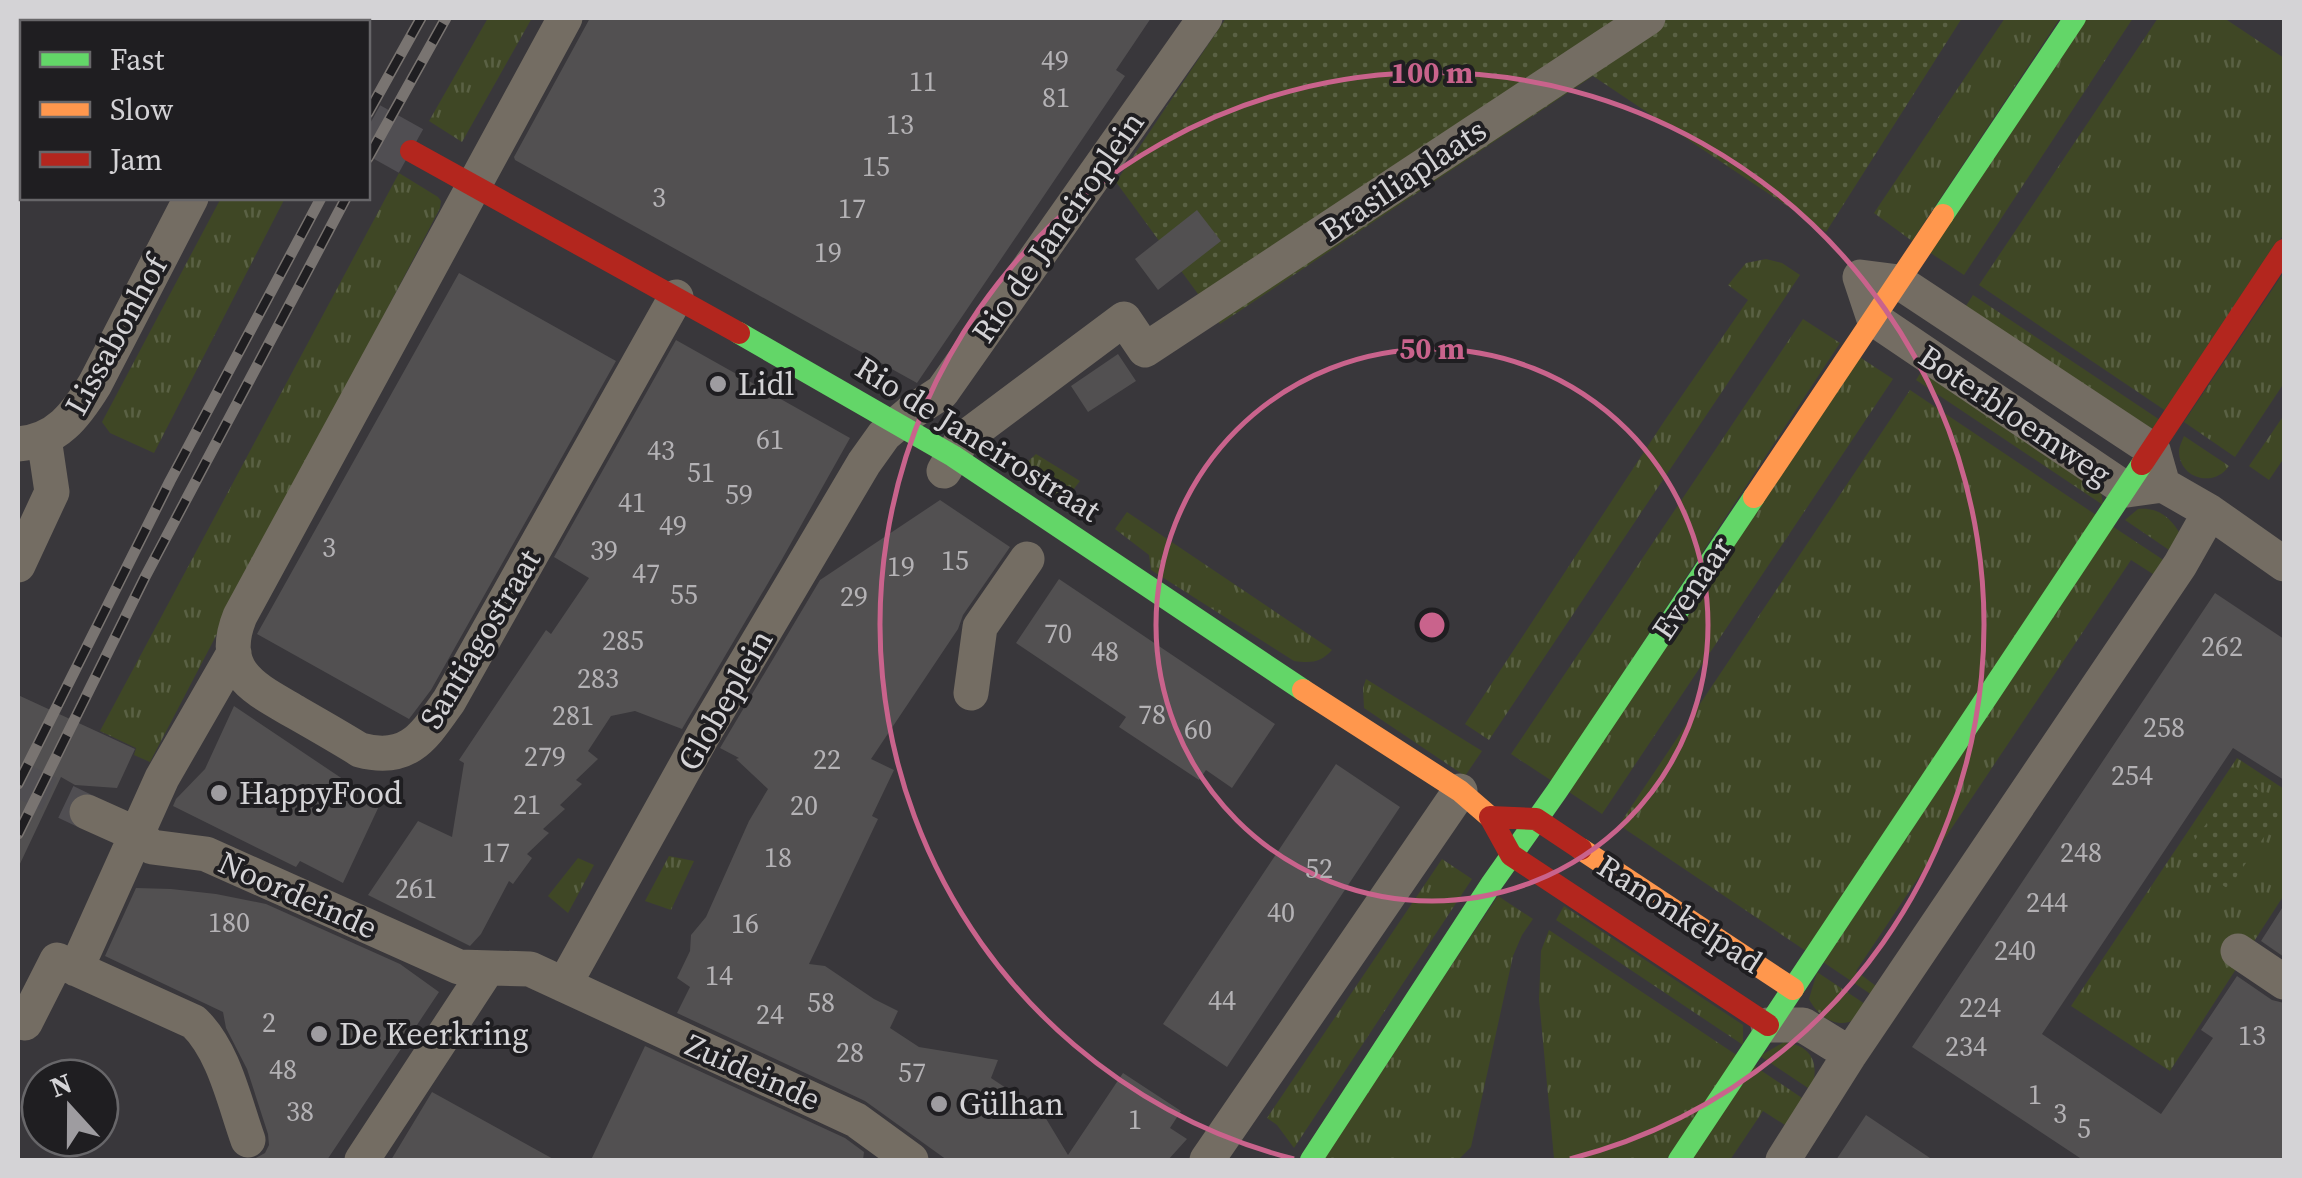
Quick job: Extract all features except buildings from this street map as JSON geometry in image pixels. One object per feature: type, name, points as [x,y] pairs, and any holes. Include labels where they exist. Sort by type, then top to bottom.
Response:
[{"type":"main road","name":"Evenaar","points":[[1311,1160],[1511,855],[2075,18]]},
{"type":"main road","name":"Rio de Janeirostraat","points":[[411,151],[676,296],[898,424],[948,463],[1460,791],[1490,816],[1511,855]]},
{"type":"main road","points":[[1679,1160],[2284,250]]},
{"type":"main road","points":[[1490,816],[1536,819]]},
{"type":"main road","name":"Ranonkelpad","points":[[1536,819],[1793,988]]},
{"type":"main road","name":"Ranonkelpad","points":[[1511,855],[1768,1025]]},
{"type":"street","points":[[76,968],[162,778],[234,653],[240,616],[565,18]]},
{"type":"street","name":"Rio de Janeiroplein","points":[[898,424],[942,392],[1205,18]]},
{"type":"street","name":"Brasiliaplaats","points":[[948,463],[962,440],[1124,319],[1145,350],[1648,18]]},
{"type":"street","name":"Lissabonhof","points":[[31,441],[66,424],[80,408],[190,200]]},
{"type":"street","points":[[1874,319],[1845,270],[1900,282]]},
{"type":"street","name":"Boterbloemweg","points":[[1874,319],[2127,490],[2163,486],[2153,450],[1900,282]]},
{"type":"street","name":"Santiagostraat","points":[[234,653],[251,686],[360,750],[391,754],[422,738],[450,701],[676,296]]},
{"type":"street","name":"Globeplein","points":[[564,985],[703,735],[864,462],[898,424]]},
{"type":"street","points":[[18,564],[52,492],[31,441]]},
{"type":"street","points":[[2163,486],[2210,512],[2284,564]]},
{"type":"street","points":[[1783,1160],[1850,1054],[2180,565],[2210,512]]},
{"type":"street","points":[[971,693],[980,627],[1027,559]]},
{"type":"street","points":[[1207,1160],[1460,791]]},
{"type":"street","name":"Noordeinde","points":[[88,812],[136,834],[152,847],[206,854],[473,967]]},
{"type":"street","points":[[2238,952],[2284,982]]},
{"type":"street","points":[[18,1022],[25,1022],[58,960],[194,1022],[218,1058],[248,1140]]},
{"type":"street","points":[[362,1160],[473,967],[530,969],[564,985]]},
{"type":"street","name":"Zuideinde","points":[[564,985],[649,1025],[860,1112],[911,1160]]},
{"type":"street","name":"Ranonkelpad","points":[[1768,1025],[1804,1024],[1793,988]]},
{"type":"street","points":[[1804,1024],[1850,1054]]},
{"type":"green space","points":[[488,18],[532,18],[462,142],[429,121]]},
{"type":"green space","points":[[1226,18],[1962,18],[1826,232],[1593,76],[1220,324],[1116,182]]},
{"type":"green space","points":[[2005,18],[2060,18],[1912,241],[1874,213]]},
{"type":"green space","points":[[2085,18],[2133,18],[1964,275],[1926,250]]},
{"type":"green space","points":[[2158,18],[2224,18],[2284,58],[2284,234],[2166,411],[1979,285]]},
{"type":"green space","points":[[399,173],[438,197],[440,208],[150,762],[134,755],[136,748],[100,731]]},
{"type":"green space","points":[[220,200],[284,200],[154,453],[110,433],[102,422]]},
{"type":"green space","points":[[1766,259],[1782,263],[1800,275],[1489,740],[1465,724],[1748,300],[1728,285],[1746,263]]},
{"type":"green space","points":[[2284,272],[2284,383],[2235,457],[2184,422]]},
{"type":"green space","points":[[1973,295],[2160,420],[2151,430],[1964,309]]},
{"type":"green space","points":[[1803,319],[1840,343],[1552,781],[1511,754]]},
{"type":"green space","points":[[1858,356],[1893,379],[1602,814],[1566,790]]},
{"type":"green space","points":[[1925,366],[2100,483],[2103,505],[1916,380]]},
{"type":"green space","points":[[1910,390],[2099,517],[1806,951],[1619,825]]},
{"type":"green space","points":[[2284,415],[2284,458],[2269,480],[2249,466]]},
{"type":"green space","points":[[2184,436],[2229,466],[2215,477],[2191,474],[2179,452]]},
{"type":"green space","points":[[1036,454],[1080,481],[1069,495],[1051,499],[1014,474]]},
{"type":"green space","points":[[2138,509],[2157,511],[2175,526],[2179,532],[2172,552],[2125,520]]},
{"type":"green space","points":[[1127,512],[1332,650],[1315,661],[1294,661],[1151,570],[1149,555],[1115,529]]},
{"type":"green space","points":[[2112,526],[2165,561],[2156,576],[2131,560],[1856,971],[1880,989],[1875,997],[1823,962]]},
{"type":"green space","points":[[1366,679],[1482,751],[1465,776],[1364,708]]},
{"type":"green space","points":[[2237,758],[2284,789],[2284,895],[2170,1071],[2071,1006]]},
{"type":"green space","points":[[2239,777],[2284,808],[2228,889],[2183,857]]},
{"type":"green space","points":[[669,856],[694,861],[671,910],[645,901]]},
{"type":"green space","points":[[578,858],[594,865],[568,913],[548,896]]},
{"type":"green space","points":[[1442,859],[1472,879],[1294,1148],[1267,1118]]},
{"type":"green space","points":[[1498,896],[1533,919],[1513,956],[1471,1147],[1458,1160],[1321,1160]]},
{"type":"green space","points":[[1564,906],[1743,1025],[1743,1045],[1556,920]]},
{"type":"green space","points":[[1549,930],[1738,1056],[1666,1160],[1552,1160],[1539,999],[1541,951]]},
{"type":"green space","points":[[1817,972],[1868,1006],[1849,1022],[1825,1018],[1809,999]]},
{"type":"green space","points":[[1784,1042],[1802,1048],[1812,1058],[1815,1072],[1811,1090],[1760,1056]]},
{"type":"green space","points":[[1753,1065],[1805,1100],[1788,1127],[1763,1111],[1730,1160],[1690,1160]]},
{"type":"tunnel","points":[[370,128],[411,151]]},
{"type":"tunnel","points":[[18,779],[87,812]]},
{"type":"railway","points":[[370,109],[421,18]]},
{"type":"railway","points":[[370,154],[446,18]]},
{"type":"railway","points":[[18,784],[170,481],[320,200]]},
{"type":"railway","points":[[18,834],[145,577],[345,200]]},
{"type":"traffic: fast","points":[[1943,215],[2075,18]]},
{"type":"traffic: fast","points":[[739,333],[953,456],[1303,690]]},
{"type":"traffic: fast","points":[[1679,1160],[2142,464]]},
{"type":"traffic: fast","points":[[1311,1160],[1492,883],[1754,497]]},
{"type":"traffic: slow","points":[[1754,497],[1943,215]]},
{"type":"traffic: slow","points":[[1303,690],[1460,791],[1490,817]]},
{"type":"traffic: slow","points":[[1581,849],[1793,989]]},
{"type":"traffic: jam","points":[[411,151],[739,333]]},
{"type":"traffic: jam","points":[[2142,464],[2284,250]]},
{"type":"traffic: jam","points":[[1581,849],[1536,819],[1490,817],[1511,855],[1768,1025]]},
{"type":"place","name":"Lidl","points":[[718,384]]},
{"type":"place","name":"HappyFood","points":[[219,793]]},
{"type":"place","name":"De Keerkring","points":[[319,1034]]},
{"type":"place","name":"Gülhan","points":[[939,1104]]}]
